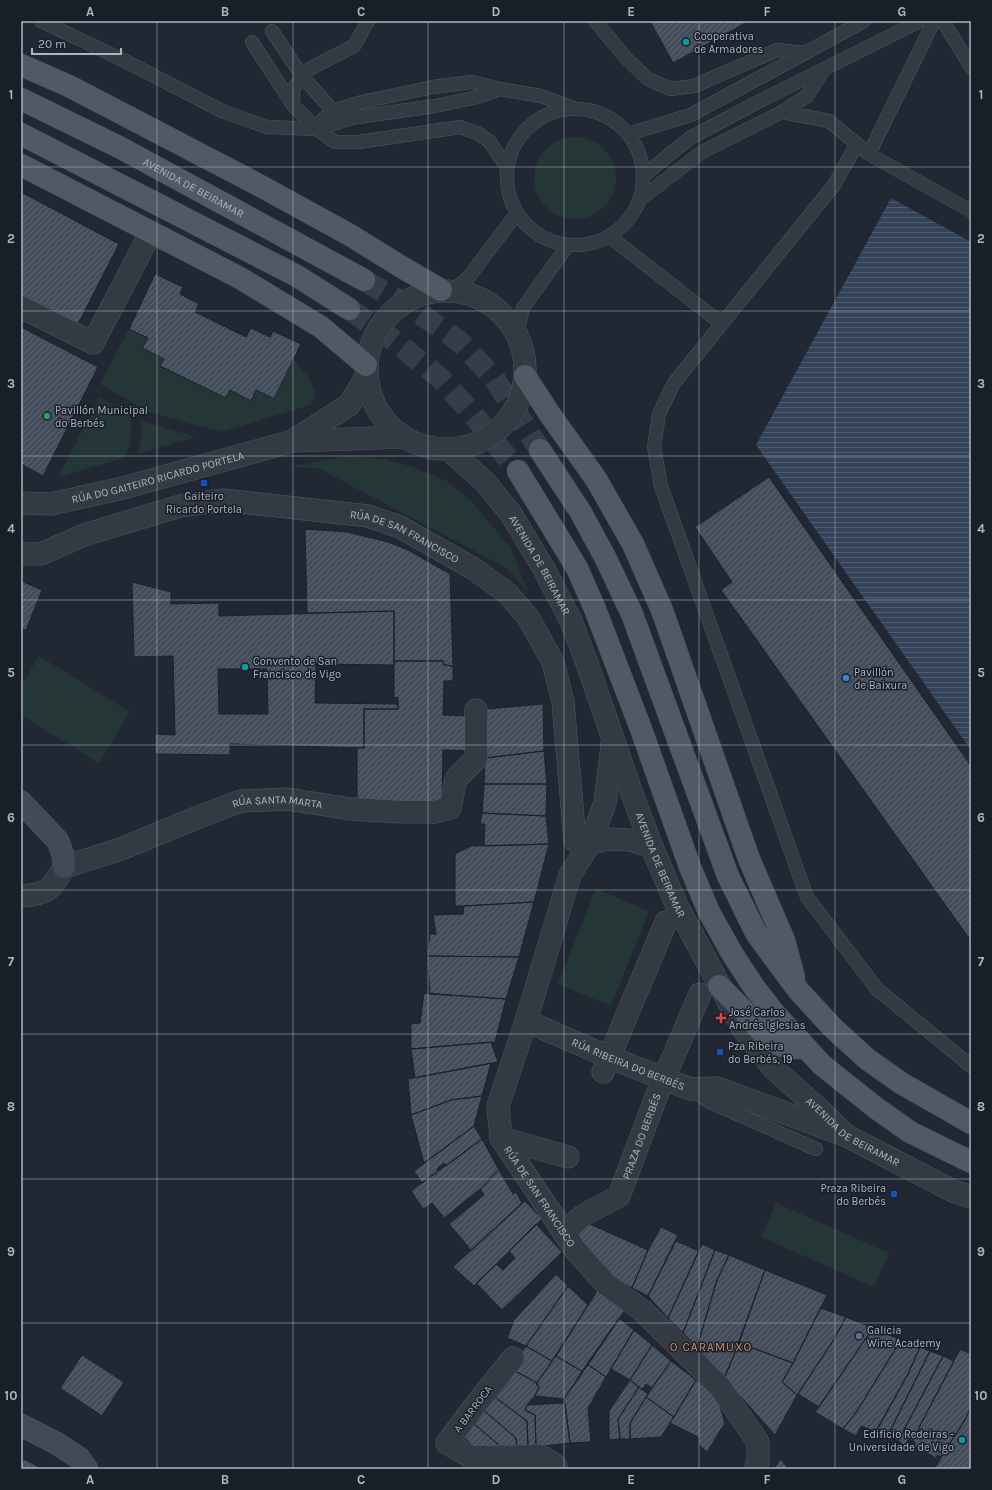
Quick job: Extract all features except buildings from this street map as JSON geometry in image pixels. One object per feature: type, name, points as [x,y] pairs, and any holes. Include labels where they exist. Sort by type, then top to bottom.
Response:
[{"type":"main road","points":[[21,65],[69,86],[255,183],[350,235],[400,266],[447,290]]},
{"type":"main road","name":"AVENIDA DE BEIRAMAR","points":[[21,99],[120,147],[364,280]]},
{"type":"main road","points":[[21,134],[297,276],[349,309]]},
{"type":"main road","points":[[21,165],[240,278],[321,327],[366,371]]},
{"type":"main road","points":[[525,376],[551,416],[596,479],[633,544],[662,610],[749,859],[784,940],[798,990]]},
{"type":"main road","points":[[540,450],[580,511],[605,557],[632,614],[728,876],[756,933],[798,990],[833,1028],[868,1060],[901,1083],[971,1123]]},
{"type":"main road","points":[[518,472],[577,568],[596,609],[641,729],[690,867],[709,912],[733,955],[754,987],[775,1014],[822,1065],[876,1108],[910,1132],[971,1162]]},
{"type":"main road","points":[[21,802],[58,841],[63,855],[64,867]]},
{"type":"main road","points":[[709,990],[742,1009],[764,1035],[774,1043],[788,1048],[805,1048]]},
{"type":"main road","points":[[21,1425],[56,1443],[79,1458],[87,1469]]},
{"type":"street","points":[[21,307],[93,343],[151,232]]},
{"type":"street","points":[[447,290],[479,297],[501,312],[517,333],[524,354],[525,376],[520,398],[509,418],[498,429],[472,445],[449,450],[433,449],[403,437],[389,426],[378,411],[370,395],[366,371],[371,342],[382,322],[398,305],[418,294],[447,290]]},
{"type":"street","name":"RÚA DO GAITEIRO RICARDO PORTELA","points":[[293,441],[349,405],[366,371]]},
{"type":"street","name":"RÚA DO GAITEIRO RICARDO PORTELA","points":[[21,503],[51,504],[124,488],[293,441],[403,437]]},
{"type":"street","name":"AVENIDA DE BEIRAMAR","points":[[449,450],[485,482],[512,514],[544,569],[571,621],[588,666],[612,739],[652,847],[709,990],[743,1029],[773,1068],[846,1135],[953,1191],[971,1197]]},
{"type":"street","name":"RÚA DE SAN FRANCISCO","points":[[21,554],[41,554],[84,535],[180,506],[224,500],[368,516],[400,527],[474,569],[507,593],[528,617],[553,662],[563,702],[575,841],[590,843]]},
{"type":"street","name":"RÚA SANTA MARTA","points":[[64,867],[121,849],[241,801],[287,799],[351,809],[402,812],[434,812],[450,808],[456,779],[476,759],[476,710]]},
{"type":"street","name":"RÚA DE SAN FRANCISCO","points":[[612,739],[605,803],[590,843],[570,875],[526,1021],[498,1106],[501,1138],[578,1252],[607,1285],[643,1311],[720,1387],[758,1442],[758,1462],[755,1469]]},
{"type":"street","points":[[590,843],[609,839],[631,840],[652,847]]},
{"type":"street","points":[[21,896],[33,895],[47,891],[56,882],[64,867]]},
{"type":"street","points":[[606,1065],[666,922]]},
{"type":"street","name":"PRAZA DO BERBÉS","points":[[564,1232],[582,1216],[619,1196],[663,1079],[709,990]]},
{"type":"street","name":"RÚA RIBEIRA DO BERBÉS","points":[[526,1021],[606,1065],[663,1079],[690,1089],[717,1088],[846,1135]]},
{"type":"street","points":[[501,1138],[568,1157]]},
{"type":"street","name":"A BARROCA","points":[[513,1358],[447,1443],[471,1457],[541,1456],[554,1464],[557,1469]]},
{"type":"lane","points":[[41,21],[123,60],[224,112],[266,127],[317,129],[351,118],[435,106],[478,97],[500,89]]},
{"type":"lane","points":[[293,105],[293,89],[302,76],[311,68],[354,46],[368,21]]},
{"type":"lane","points":[[595,21],[626,58],[648,79],[671,89],[694,86],[777,50],[806,53]]},
{"type":"lane","points":[[628,134],[691,116],[864,21]]},
{"type":"lane","points":[[643,176],[690,138],[754,104],[920,21]]},
{"type":"lane","points":[[869,154],[934,21]]},
{"type":"lane","points":[[943,21],[971,67]]},
{"type":"lane","points":[[272,31],[302,76],[333,112]]},
{"type":"lane","points":[[252,42],[293,105],[317,129],[336,142],[359,142],[460,127],[479,134],[490,142],[507,168]]},
{"type":"lane","points":[[639,200],[702,152],[782,112],[807,96],[824,69]]},
{"type":"lane","points":[[317,129],[323,119],[333,112],[362,102],[433,87],[472,82],[500,89],[541,96],[574,108],[594,111],[613,120],[628,134],[639,154],[643,176],[639,200],[627,220],[609,236],[589,244],[568,245],[548,240],[530,229],[516,213],[508,191],[507,168],[512,150],[523,133],[537,120],[555,112],[574,108]]},
{"type":"lane","points":[[782,112],[829,121],[869,154],[971,211]]},
{"type":"lane","points":[[857,144],[834,185],[674,383],[659,414],[654,447],[661,486],[807,897],[877,989],[971,1066]]},
{"type":"lane","points":[[447,290],[468,278],[516,213]]},
{"type":"lane","points":[[609,236],[722,324]]},
{"type":"lane","points":[[517,333],[523,308],[568,245]]},
{"type":"lane","points":[[690,1089],[710,1102],[816,1149]]},
{"type":"shaded area","points":[[567,137],[583,137],[598,144],[609,155],[616,170],[616,186],[613,194],[604,207],[591,216],[583,219],[567,219],[552,212],[541,201],[534,186],[534,170],[541,155],[552,144]]},
{"type":"shaded area","points":[[129,329],[148,338],[142,348],[164,359],[160,367],[226,398],[230,390],[251,400],[256,390],[274,399],[293,359],[309,378],[316,396],[311,405],[221,432],[149,412],[100,384]]},
{"type":"shaded area","points":[[100,397],[128,414],[132,423],[130,444],[124,458],[58,477]]},
{"type":"shaded area","points":[[141,421],[196,437],[137,454],[142,436]]},
{"type":"shaded area","points":[[347,456],[385,459],[412,467],[447,481],[472,502],[511,548],[528,592],[506,568],[318,468],[288,467]]},
{"type":"shaded area","points":[[39,656],[130,712],[99,763],[21,715],[21,686]]},
{"type":"shaded area","points":[[596,889],[649,911],[611,1006],[558,984]]},
{"type":"shaded area","points":[[776,1203],[889,1253],[874,1287],[761,1237]]},
{"type":"water","points":[[891,198],[971,242],[971,750],[756,445]]},
{"type":"tunnel","points":[[364,280],[418,312],[460,342],[494,378],[540,450]]},
{"type":"tunnel","points":[[349,309],[387,335],[439,377],[472,413],[518,471]]},
{"type":"place","name":"Cooperativa de Armadores","points":[[686,42]]},
{"type":"place","name":"Pavillón Municipal do Berbés","points":[[47,416]]},
{"type":"place","name":"Gaiteiro Ricardo Portela","points":[[204,483]]},
{"type":"place","name":"Convento de San Francisco de Vigo","points":[[245,667]]},
{"type":"place","name":"Pavillón de Baixura","points":[[846,678]]},
{"type":"place","name":"José Carlos Andrés Iglesias","points":[[721,1018]]},
{"type":"place","name":"Pza Ribeira do Berbés, 19","points":[[720,1052]]},
{"type":"place","name":"Praza Ribeira do Berbés","points":[[894,1194]]},
{"type":"place","name":"Galicia Wine Academy","points":[[859,1336]]},
{"type":"place","name":"Edificio Redeiras - Universidade de Vigo","points":[[962,1440]]},
{"type":"district","name":"O CARAMUXO","points":[[711,1347]]}]
